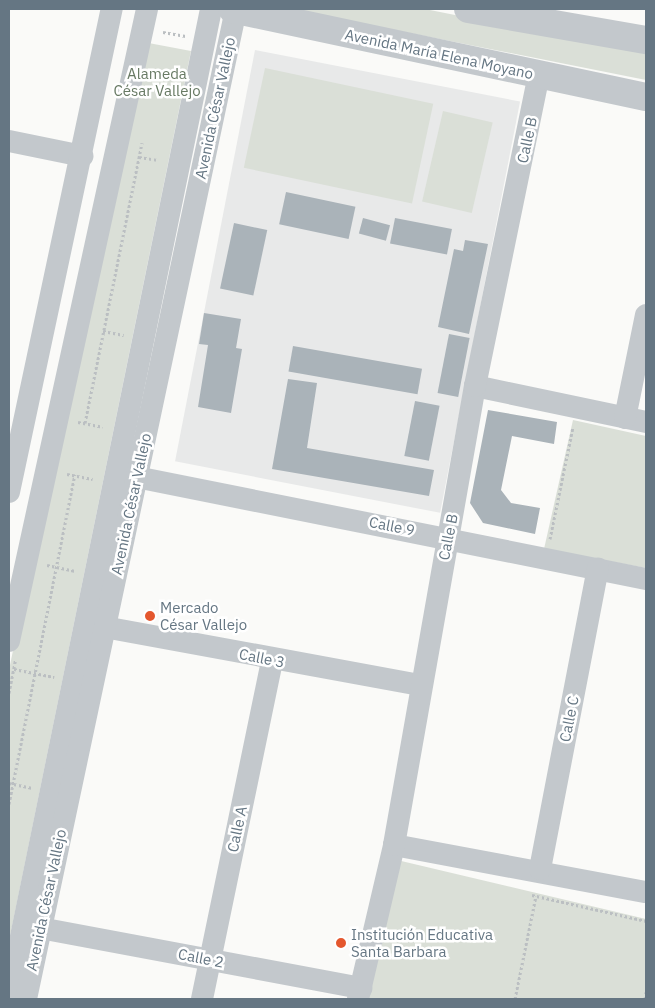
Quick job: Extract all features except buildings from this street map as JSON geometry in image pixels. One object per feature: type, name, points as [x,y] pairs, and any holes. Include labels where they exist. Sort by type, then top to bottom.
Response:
[{"type":"street","points":[[9,492],[13,452],[82,156],[112,9]]},
{"type":"street","name":"Avenida César Vallejo","points":[[9,995],[204,40],[229,9]]},
{"type":"street","name":"Avenida César Vallejo","points":[[26,999],[136,477],[229,9]]},
{"type":"street","name":"Avenida María Elena Moyano","points":[[229,9],[646,97]]},
{"type":"street","points":[[468,9],[646,40]]},
{"type":"street","points":[[9,641],[151,23]]},
{"type":"street","name":"Calle B","points":[[360,994],[394,845],[420,685],[475,386],[540,76]]},
{"type":"street","points":[[9,141],[82,156]]},
{"type":"street","points":[[475,386],[636,420],[646,315]]},
{"type":"street","name":"Calle 9","points":[[136,477],[448,537],[646,579]]},
{"type":"street","name":"Calle C","points":[[540,869],[598,569]]},
{"type":"street","name":"Calle 3","points":[[104,626],[272,660],[420,685]]},
{"type":"street","name":"Calle A","points":[[202,999],[272,660]]},
{"type":"street","points":[[394,845],[540,869],[646,892]]},
{"type":"street","name":"Calle 2","points":[[40,928],[210,960],[360,994]]},
{"type":"path","points":[[151,23],[204,40]]},
{"type":"path","points":[[151,23],[162,42]]},
{"type":"path","points":[[85,423],[143,138]]},
{"type":"path","points":[[139,157],[160,160]]},
{"type":"path","points":[[94,330],[125,335]]},
{"type":"path","points":[[546,559],[578,408]]},
{"type":"path","points":[[72,420],[106,427]]},
{"type":"path","points":[[62,473],[96,479]]},
{"type":"path","points":[[9,804],[11,783],[75,475]]},
{"type":"path","points":[[43,564],[78,571]]},
{"type":"path","points":[[14,669],[57,678]]},
{"type":"path","points":[[11,783],[35,788]]},
{"type":"path","points":[[527,893],[646,921]]},
{"type":"path","points":[[516,999],[536,896]]},
{"type":"path","points":[[645,999],[646,992]]},
{"type":"shaded area","points":[[255,50],[520,102],[440,513],[175,461]]},
{"type":"green space","points":[[289,9],[425,9],[646,53],[646,80]]},
{"type":"green space","name":"Alameda César Vallejo","points":[[138,41],[191,51],[9,941],[9,670]]},
{"type":"green space","points":[[265,68],[433,104],[412,204],[244,168]]},
{"type":"green space","points":[[443,111],[493,122],[472,213],[422,202]]},
{"type":"green space","points":[[573,420],[646,436],[646,568],[544,549]]},
{"type":"green space","points":[[397,860],[646,919],[646,999],[367,999]]},
{"type":"place","name":"Mercado César Vallejo","points":[[150,616]]},
{"type":"place","name":"Institución Educativa Santa Barbara","points":[[341,943]]}]
